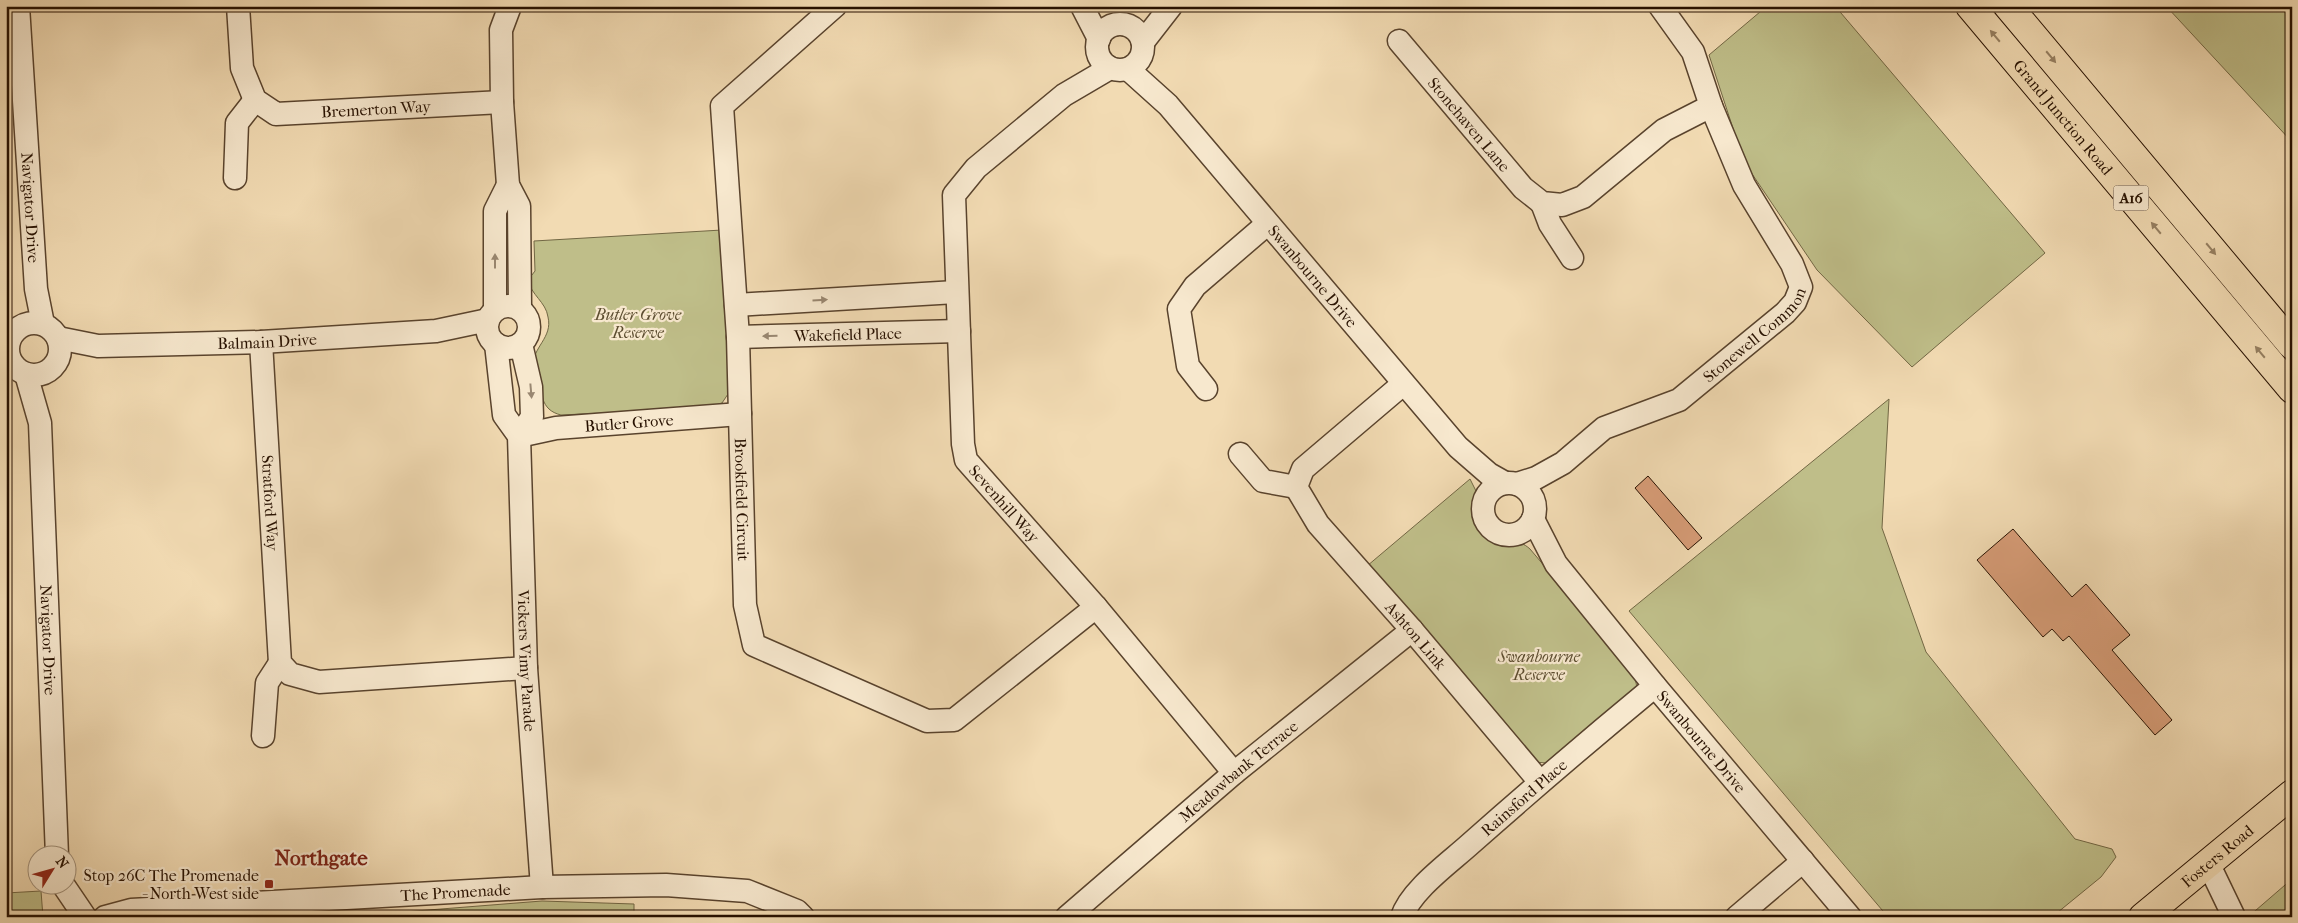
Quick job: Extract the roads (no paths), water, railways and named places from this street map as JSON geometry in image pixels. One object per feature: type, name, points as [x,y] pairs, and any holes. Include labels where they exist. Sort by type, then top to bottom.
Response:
[{"type":"main road","name":"Grand Junction Road","points":[[1970,6],[2292,389]]},
{"type":"main road","name":"Grand Junction Road","points":[[2008,6],[2292,345]]},
{"type":"main road","name":"Fosters Road","points":[[2143,917],[2292,794]]},
{"type":"street","name":"Navigator Drive","points":[[18,6],[36,289],[29,350],[45,395],[40,424],[57,846]]},
{"type":"street","points":[[236,178],[237,123],[254,100],[242,68],[238,6]]},
{"type":"street","points":[[510,6],[501,30],[502,102],[508,185],[519,206],[520,309]]},
{"type":"street","name":"Brookfield Circuit","points":[[835,6],[749,80],[722,106],[738,337],[745,605],[754,645],[927,721],[954,720],[1096,607]]},
{"type":"street","name":"Swanbourne Drive","points":[[1082,6],[1121,48]]},
{"type":"street","name":"Swanbourne Drive","points":[[1088,6],[1267,224],[1458,447],[1489,474],[1511,484]]},
{"type":"street","name":"Sevenhill Way","points":[[1121,48],[1164,6]]},
{"type":"street","name":"Sevenhill Way","points":[[1171,6],[976,168],[954,195],[956,292],[963,444],[966,460],[1096,607],[1234,773]]},
{"type":"street","name":"Stonewell Common","points":[[1511,484],[1536,478],[1563,463],[1604,428],[1679,400],[1785,313],[1795,302],[1800,287],[1792,264],[1744,185],[1711,106],[1693,52],[1660,6]]},
{"type":"street","name":"Stonehaven Lane","points":[[1399,41],[1523,188],[1542,203],[1550,224],[1572,258]]},
{"type":"street","name":"Bremerton Way","points":[[254,100],[276,114],[502,102]]},
{"type":"street","points":[[1542,203],[1562,205],[1583,196],[1664,130],[1711,106]]},
{"type":"street","points":[[508,185],[495,211],[492,328],[504,415],[520,436],[532,417],[531,387],[521,344]]},
{"type":"street","points":[[1206,389],[1188,366],[1179,308],[1195,286],[1267,224]]},
{"type":"street","name":"Wakefield Place","points":[[736,305],[956,292]]},
{"type":"street","points":[[508,305],[525,313],[529,326],[526,339],[521,344],[509,348],[492,328],[508,305]]},
{"type":"street","name":"Balmain Drive","points":[[29,350],[98,346],[262,342],[492,328]]},
{"type":"street","name":"Wakefield Place","points":[[738,337],[959,331]]},
{"type":"street","name":"Stratford Way","points":[[262,342],[280,663]]},
{"type":"street","points":[[1240,454],[1263,481],[1296,487],[1303,469],[1403,384]]},
{"type":"street","name":"Butler Grove","points":[[520,436],[556,428],[740,414]]},
{"type":"street","name":"Vickers Vimy Parade","points":[[520,436],[526,668],[542,887]]},
{"type":"street","name":"Swanbourne Drive","points":[[1458,447],[1486,498]]},
{"type":"street","name":"Stonewell Common","points":[[1529,519],[1563,463]]},
{"type":"street","points":[[1511,484],[1529,493],[1529,519],[1502,534],[1494,530],[1484,515],[1486,498],[1494,488],[1511,484]]},
{"type":"street","name":"Ashton Link","points":[[1296,487],[1318,524],[1412,630],[1540,782]]},
{"type":"street","name":"Swanbourne Drive","points":[[1529,519],[1556,564],[1655,686],[1850,917]]},
{"type":"street","name":"Meadowbank Terrace","points":[[1079,913],[1234,773],[1412,630]]},
{"type":"street","points":[[263,736],[267,683],[280,663],[290,674],[319,682],[526,668]]},
{"type":"street","name":"Rainsford Place","points":[[1400,916],[1410,900],[1540,782],[1655,686]]},
{"type":"street","points":[[1737,917],[1803,861]]},
{"type":"street","points":[[2208,863],[2234,917]]},
{"type":"street","name":"The Promenade","points":[[105,917],[131,910],[542,887],[666,885],[747,891],[797,911],[803,917]]},
{"type":"street","points":[[71,896],[85,917]]},
{"type":"place","name":"Stop 26C The Promenade - North West side","points":[[269,884]]},
{"type":"district","name":"Northgate","points":[[321,858]]},
{"type":"park label","name":"Butler Grove Reserve","points":[[638,323]]},
{"type":"park label","name":"Swanbourne Reserve","points":[[1539,665]]}]
